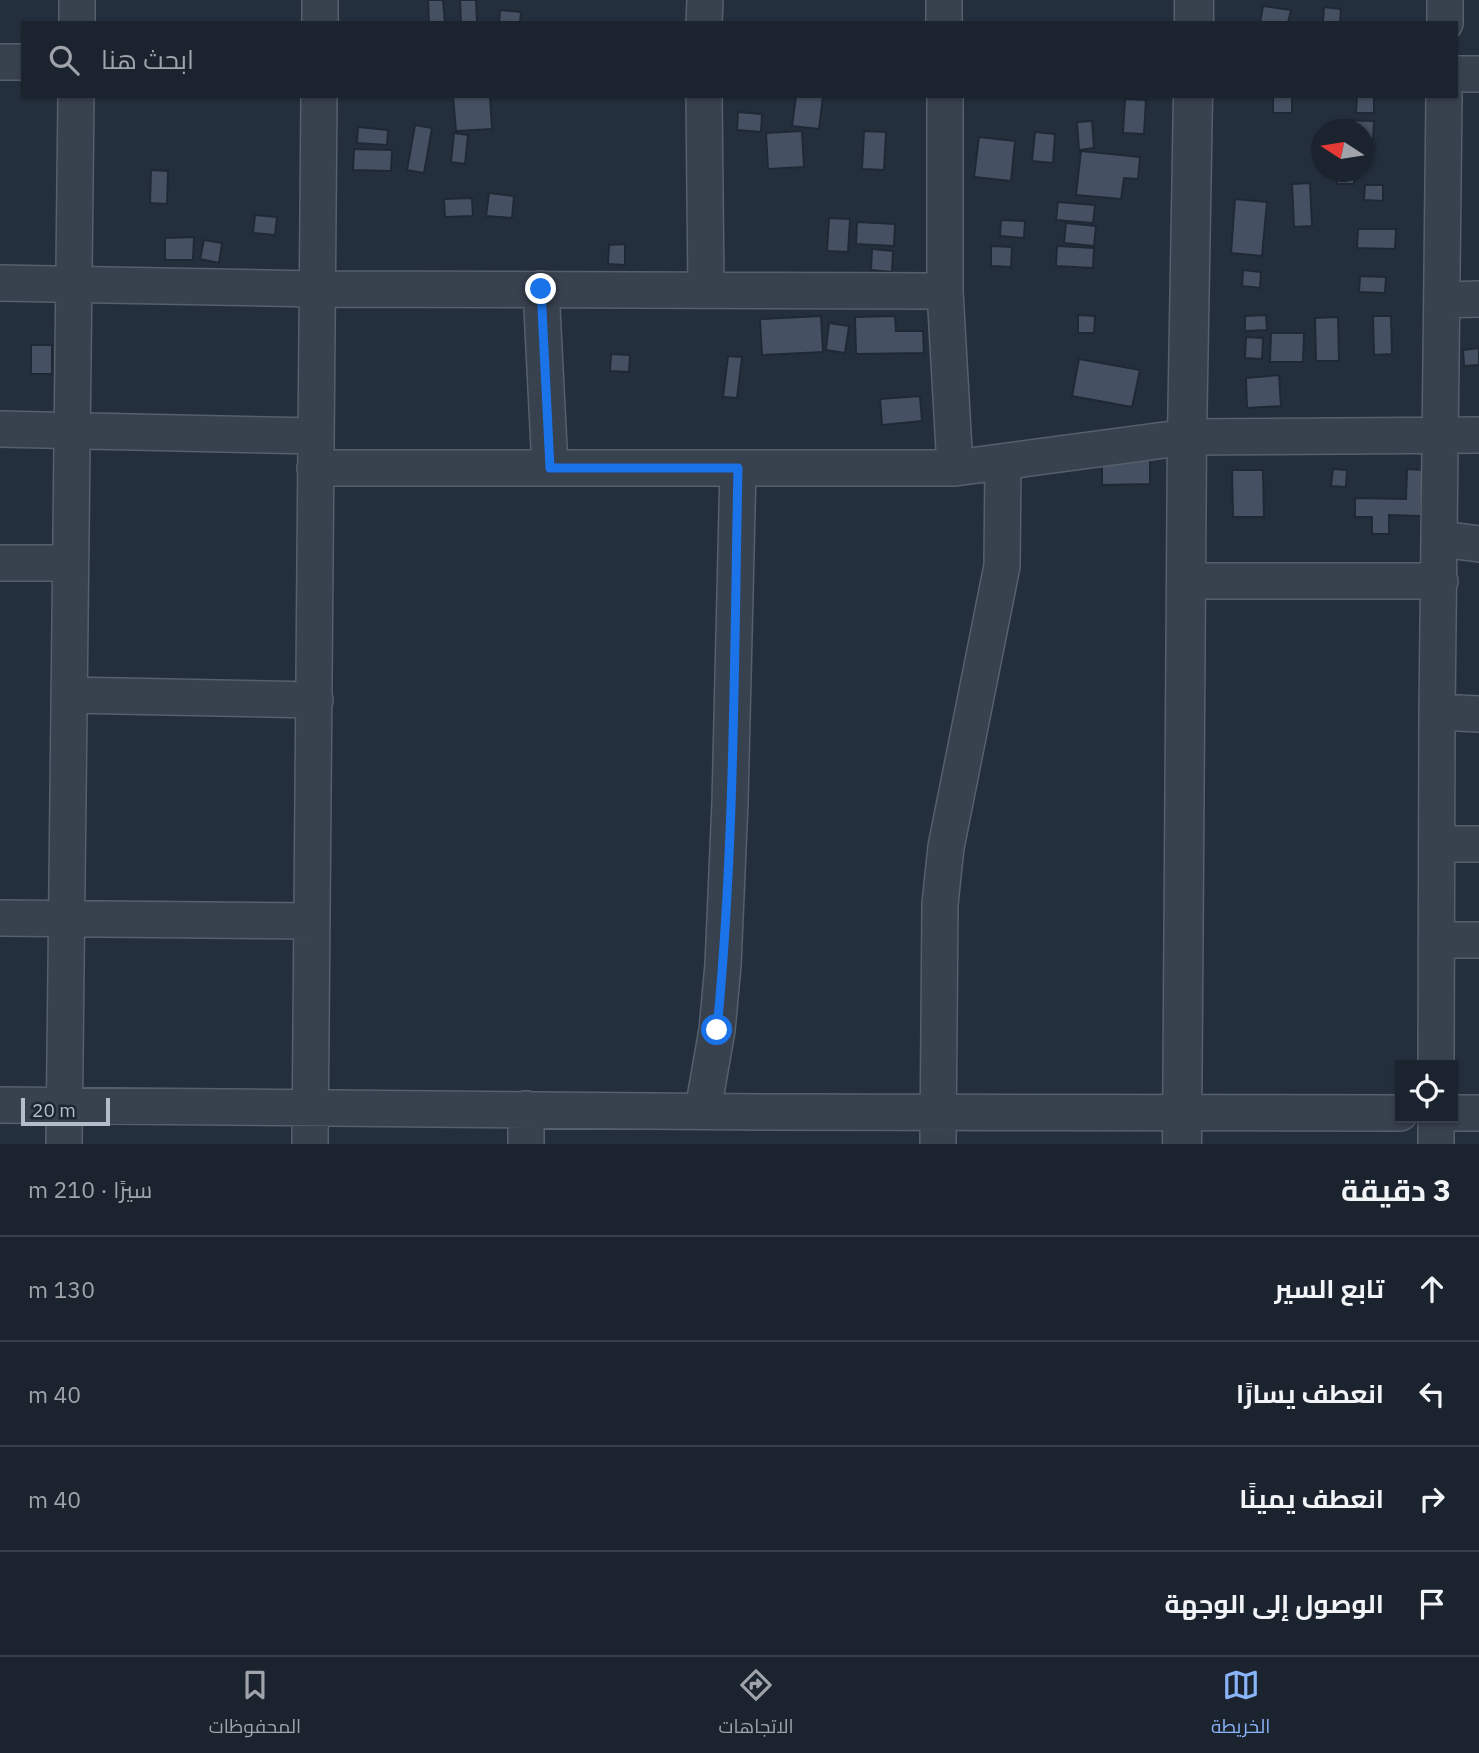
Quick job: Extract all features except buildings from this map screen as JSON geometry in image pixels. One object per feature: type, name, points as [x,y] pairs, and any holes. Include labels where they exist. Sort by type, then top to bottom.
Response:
[{"type":"street","points":[[77,21],[78,0]]},
{"type":"street","points":[[320,0],[320,21]]},
{"type":"street","points":[[704,21],[705,0]]},
{"type":"street","points":[[944,0],[944,21]]},
{"type":"street","points":[[1194,0],[1194,21]]},
{"type":"street","points":[[1445,21],[1446,0]]},
{"type":"street","points":[[0,62],[21,62]]},
{"type":"street","points":[[1458,74],[1479,74]]},
{"type":"street","points":[[64,1144],[76,98]]},
{"type":"street","points":[[310,1144],[319,98]]},
{"type":"street","points":[[704,98],[705,290]]},
{"type":"street","points":[[945,98],[945,291],[955,468]]},
{"type":"street","points":[[1182,1128],[1187,438],[1193,98]]},
{"type":"street","points":[[1436,1060],[1444,98]]},
{"type":"street","points":[[0,283],[316,289],[945,291]]},
{"type":"street","points":[[541,289],[550,468]]},
{"type":"street","points":[[1443,300],[1479,299]]},
{"type":"street","points":[[0,429],[72,431],[315,452],[550,468],[955,468],[1187,438],[1479,435]]},
{"type":"street","points":[[938,1128],[940,904],[946,846],[1002,566],[1003,463]]},
{"type":"street","points":[[703,1110],[717,1030],[723,965],[738,468]]},
{"type":"street","points":[[1441,539],[1479,544]]},
{"type":"street","points":[[0,563],[70,563]]},
{"type":"street","points":[[1186,580],[1440,581]]},
{"type":"street","points":[[69,695],[315,700]]},
{"type":"street","points":[[1437,712],[1479,714]]},
{"type":"street","points":[[1437,844],[1479,845]]},
{"type":"street","points":[[0,918],[312,921]]},
{"type":"street","points":[[1438,940],[1479,940]]},
{"type":"street","points":[[0,1105],[703,1110],[938,1128],[1182,1128],[1395,1113]]},
{"type":"street","points":[[526,1109],[526,1144]]},
{"type":"street","points":[[1458,1113],[1479,1113]]},
{"type":"street","points":[[1436,1123],[1436,1144]]},
{"type":"route","points":[[541,289],[550,468],[738,468],[730,802],[723,965],[717,1030]]}]
